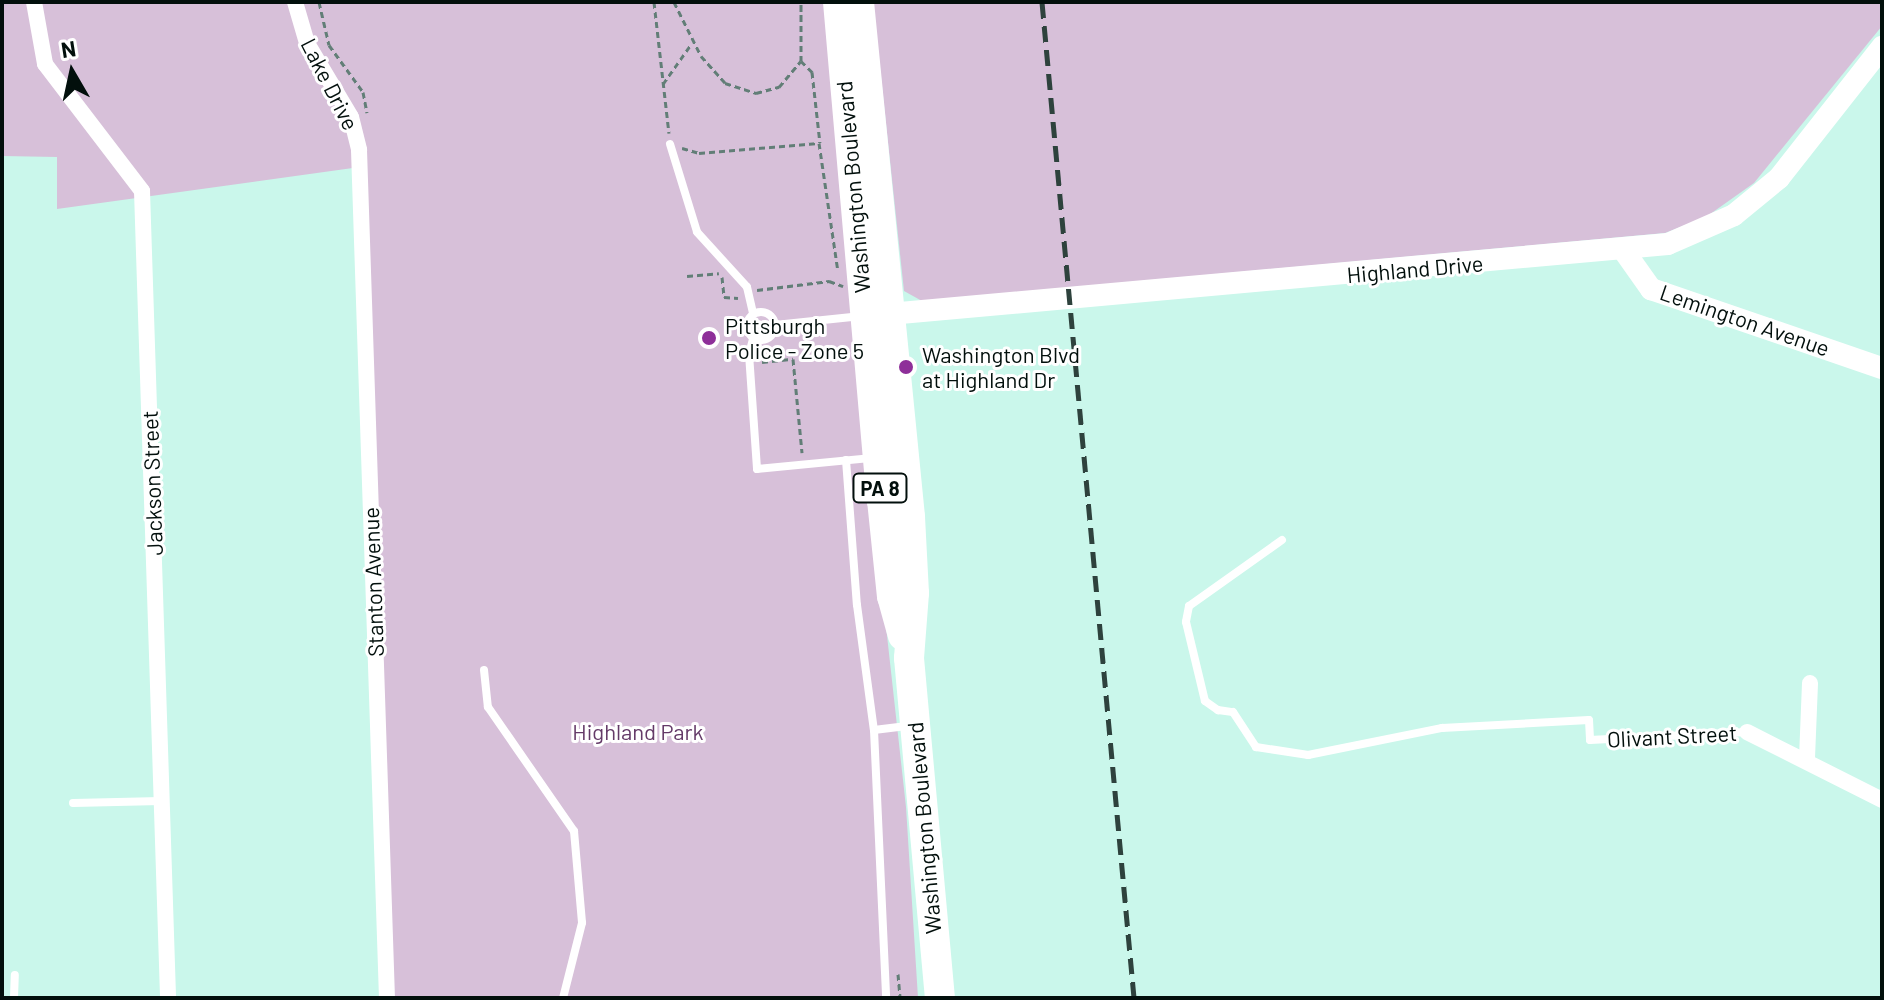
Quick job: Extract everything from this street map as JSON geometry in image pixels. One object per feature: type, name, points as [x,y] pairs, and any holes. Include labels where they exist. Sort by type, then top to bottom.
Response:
[{"type":"highway","name":"Washington Boulevard","points":[[838,2],[892,596],[909,658]]},
{"type":"highway","name":"Washington Boulevard","points":[[859,2],[867,316],[914,593],[909,658],[940,998]]},
{"type":"street","name":"Jackson Street","points":[[34,2],[45,64],[142,191],[168,998]]},
{"type":"street","name":"Lake Drive","points":[[295,2],[307,43],[351,117],[360,167]]},
{"type":"street","name":"Highland Drive","points":[[867,316],[1624,251],[1680,240],[1750,203],[1779,178],[1882,47]]},
{"type":"street","name":"Stanton Avenue","points":[[360,167],[387,998]]},
{"type":"street","name":"Lemington Avenue","points":[[1624,251],[1651,289],[1882,368]]},
{"type":"street","points":[[1807,758],[1810,683]]},
{"type":"street","name":"Olivant Street","points":[[1747,732],[1807,758],[1882,800]]},
{"type":"lane","points":[[670,144],[697,232],[747,287],[753,313],[746,324],[753,339],[749,354],[757,469],[877,457]]},
{"type":"lane","points":[[753,313],[767,313],[775,325]]},
{"type":"lane","points":[[775,325],[867,316]]},
{"type":"lane","points":[[753,339],[770,337],[775,325]]},
{"type":"lane","points":[[846,460],[857,605],[874,730],[886,998]]},
{"type":"lane","name":"Olivant Street","points":[[1282,540],[1189,606],[1186,622],[1205,701],[1218,710],[1233,712],[1256,747],[1308,755],[1442,728],[1589,720],[1590,740],[1747,732]]},
{"type":"lane","points":[[484,670],[488,707],[574,831],[582,923],[563,998]]},
{"type":"lane","points":[[874,730],[915,725]]},
{"type":"lane","points":[[73,803],[162,800]]},
{"type":"lane","points":[[14,998],[15,975]]},
{"type":"path","points":[[319,2],[329,45],[363,92],[368,119]]},
{"type":"path","points":[[654,2],[670,144]]},
{"type":"path","points":[[674,2],[692,43],[725,83],[744,92],[779,87],[801,61],[801,2]]},
{"type":"path","points":[[663,84],[692,43]]},
{"type":"path","points":[[801,61],[812,72],[840,286]]},
{"type":"path","points":[[699,153],[820,143]]},
{"type":"path","points":[[687,276],[720,275],[724,297],[731,299]]},
{"type":"path","points":[[754,292],[829,281],[840,286],[867,316]]},
{"type":"path","points":[[840,286],[850,285]]},
{"type":"path","points":[[757,360],[793,359],[802,455]]},
{"type":"green space","name":"Highland Park","points":[[2,2],[830,2],[879,563],[906,807],[918,998],[387,998],[360,167],[57,209],[57,157],[2,156]]},
{"type":"green space","points":[[873,2],[1882,2],[1882,26],[1754,183],[1706,217],[1665,233],[922,301],[904,291]]},
{"type":"railway","points":[[1042,2],[1134,998]]},
{"type":"place","name":"Pittsburgh Police - Zone 5","points":[[709,338]]},
{"type":"place","name":"Washington Blvd at Highland Dr","points":[[906,367]]}]
